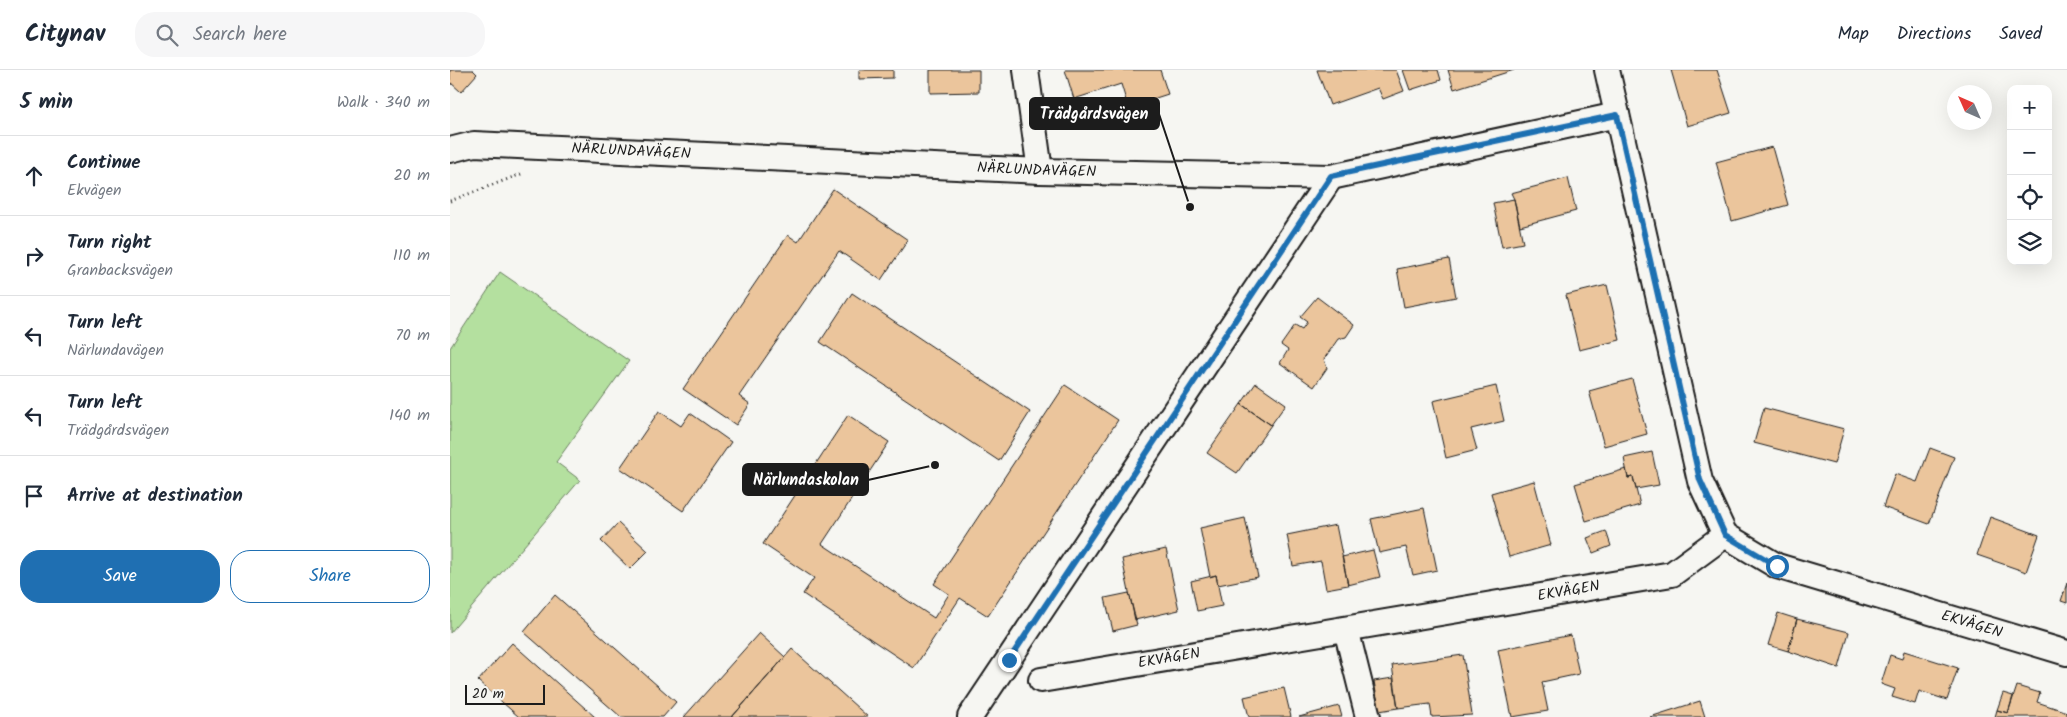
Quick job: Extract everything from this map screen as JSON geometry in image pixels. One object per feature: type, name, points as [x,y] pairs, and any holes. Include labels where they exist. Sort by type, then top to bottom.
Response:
[{"type":"street","points":[[1026,70],[1040,171]]},
{"type":"street","points":[[1607,70],[1700,480],[1725,535]]},
{"type":"street","name":"NÄRLUNDAVÄGEN","points":[[450,150],[474,144],[1040,171],[1331,176],[1617,115]]},
{"type":"street","points":[[970,717],[1331,176]]},
{"type":"street","name":"EKVÄGEN","points":[[1041,680],[1672,574],[1725,535],[1777,566],[2067,653]]},
{"type":"street","points":[[1346,629],[1368,717]]},
{"type":"green space","points":[[500,272],[629,361],[556,462],[580,480],[450,633],[450,348]]},
{"type":"building","points":[[450,70],[473,70],[477,74],[461,92],[450,82]]},
{"type":"building","points":[[859,70],[893,70],[893,78],[859,79]]},
{"type":"building","points":[[930,70],[979,70],[979,92],[930,93]]},
{"type":"building","points":[[1065,70],[1160,70],[1168,94],[1128,107],[1121,84],[1074,99]]},
{"type":"building","points":[[1317,70],[1396,70],[1404,91],[1383,99],[1378,88],[1330,105]]},
{"type":"building","points":[[1403,70],[1438,70],[1441,80],[1410,90]]},
{"type":"building","points":[[1448,70],[1514,70],[1454,89]]},
{"type":"building","points":[[1671,70],[1717,70],[1731,113],[1687,126]]},
{"type":"building","points":[[1772,147],[1788,205],[1732,221],[1716,162]]},
{"type":"building","points":[[1568,178],[1576,211],[1520,226],[1511,193]]},
{"type":"building","points":[[833,189],[908,240],[881,280],[839,251],[739,396],[750,404],[736,425],[683,389],[788,235],[798,242]]},
{"type":"building","points":[[1514,199],[1523,243],[1502,247],[1493,203]]},
{"type":"building","points":[[1449,259],[1456,297],[1404,307],[1397,269]]},
{"type":"building","points":[[1607,285],[1620,340],[1579,350],[1566,295]]},
{"type":"building","points":[[852,293],[1030,412],[999,461],[820,342]]},
{"type":"building","points":[[1317,297],[1354,325],[1346,337],[1338,339],[1324,359],[1327,368],[1314,387],[1280,363],[1288,350],[1281,345],[1295,325],[1302,329],[1307,322],[1300,317]]},
{"type":"building","points":[[1632,379],[1647,434],[1604,446],[1589,391]]},
{"type":"building","points":[[1256,383],[1286,404],[1271,425],[1241,404]]},
{"type":"building","points":[[1065,385],[1118,420],[988,616],[960,598],[914,668],[803,594],[814,578],[763,544],[848,415],[889,442],[822,544],[934,618],[949,594],[934,584]]},
{"type":"building","points":[[1496,386],[1504,421],[1471,429],[1477,450],[1446,458],[1433,401]]},
{"type":"building","points":[[1241,404],[1271,425],[1237,473],[1207,453]]},
{"type":"building","points":[[1764,408],[1844,429],[1834,464],[1754,443]]},
{"type":"building","points":[[659,411],[681,426],[690,413],[731,442],[683,511],[620,468]]},
{"type":"building","points":[[1930,448],[1954,457],[1929,524],[1883,507],[1895,474],[1917,482]]},
{"type":"building","points":[[1652,452],[1659,485],[1636,489],[1633,477],[1628,478],[1624,458]]},
{"type":"building","points":[[1626,469],[1628,478],[1633,477],[1640,505],[1586,521],[1575,484]]},
{"type":"building","points":[[1534,481],[1551,545],[1509,557],[1491,493]]},
{"type":"building","points":[[1424,508],[1437,570],[1413,575],[1406,547],[1379,553],[1371,519]]},
{"type":"building","points":[[1990,517],[2039,535],[2026,572],[1977,555]]},
{"type":"building","points":[[1245,518],[1258,577],[1218,585],[1216,575],[1210,577],[1200,528]]},
{"type":"building","points":[[618,523],[648,551],[630,569],[601,541]]},
{"type":"building","points":[[1336,525],[1348,585],[1326,589],[1321,561],[1293,566],[1287,535]]},
{"type":"building","points":[[1606,531],[1611,546],[1593,553],[1587,538]]},
{"type":"building","points":[[1166,549],[1179,610],[1135,620],[1122,559]]},
{"type":"building","points":[[1373,550],[1380,577],[1348,585],[1342,557]]},
{"type":"building","points":[[1216,575],[1222,606],[1197,611],[1191,581]]},
{"type":"building","points":[[2067,583],[2067,603],[2061,601]]},
{"type":"building","points":[[1129,593],[1137,625],[1113,631],[1105,598]]},
{"type":"building","points":[[555,595],[676,702],[663,717],[621,717],[524,632]]},
{"type":"building","points":[[1778,613],[1797,619],[1788,651],[1768,645]]},
{"type":"building","points":[[1797,619],[1849,632],[1839,668],[1788,651]]},
{"type":"building","points":[[759,633],[785,657],[732,717],[684,717]]},
{"type":"building","points":[[1571,635],[1579,674],[1542,682],[1548,711],[1512,717],[1498,650]]},
{"type":"building","points":[[512,643],[595,717],[519,717],[478,681]]},
{"type":"building","points":[[792,649],[868,717],[732,717]]},
{"type":"building","points":[[1904,651],[1958,668],[1947,700],[1919,691],[1915,704],[1892,697],[1895,689],[1881,684],[1890,655],[1902,659]]},
{"type":"building","points":[[1463,655],[1472,715],[1432,717],[1430,704],[1398,708],[1392,665]]},
{"type":"building","points":[[1393,678],[1398,708],[1379,711],[1374,681]]},
{"type":"building","points":[[2017,686],[2040,693],[2037,702],[2067,712],[2067,717],[1995,717],[1997,710],[2008,713]]},
{"type":"building","points":[[1284,688],[1291,717],[1249,717],[1244,697]]},
{"type":"building","points":[[2003,693],[2013,696],[2008,713],[1997,710]]},
{"type":"building","points":[[1700,701],[1705,717],[1650,717]]},
{"type":"building","points":[[1339,706],[1342,717],[1299,717]]},
{"type":"place","name":"Trädgårdsvägen","points":[[1190,207]]},
{"type":"place","name":"Närlundaskolan","points":[[935,465]]},
{"type":"route","points":[[1009,660],[1331,176],[1617,115],[1700,480],[1725,535],[1777,566]]}]
